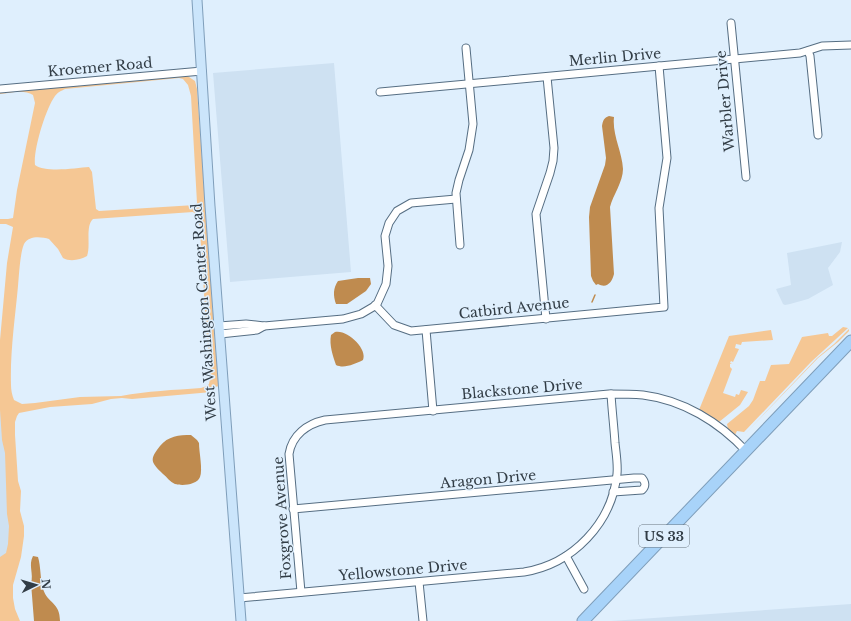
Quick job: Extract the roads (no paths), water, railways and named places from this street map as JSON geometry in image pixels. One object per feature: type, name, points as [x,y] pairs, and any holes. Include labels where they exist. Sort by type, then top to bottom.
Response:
[{"type":"highway","name":"US 33","points":[[582,621],[851,341]]},
{"type":"main road","name":"West Washington Center Road","points":[[197,0],[241,621]]},
{"type":"street","name":"Warbler Drive","points":[[731,23],[746,177]]},
{"type":"street","name":"Merlin Drive","points":[[380,92],[734,59],[808,51],[822,46],[851,45]]},
{"type":"street","points":[[460,245],[456,199],[457,187],[470,150],[472,132],[466,48]]},
{"type":"street","points":[[808,51],[810,56],[818,135]]},
{"type":"street","name":"Catbird Avenue","points":[[375,305],[388,321],[399,328],[411,331],[664,307],[659,218],[660,199],[667,158],[659,66]]},
{"type":"street","name":"Kroemer Road","points":[[0,89],[202,71]]},
{"type":"street","points":[[546,319],[536,214],[553,161],[554,148],[548,77]]},
{"type":"street","points":[[220,330],[246,324],[264,326],[349,318],[361,314],[375,305],[386,284],[388,266],[385,236],[386,230],[392,218],[401,208],[411,203],[456,199]]},
{"type":"street","points":[[426,330],[433,411]]},
{"type":"street","name":"Yellowstone Drive","points":[[239,598],[533,570],[553,564],[566,556],[591,534],[605,513],[613,492],[616,480],[617,463],[611,394]]},
{"type":"street","name":"Blackstone Drive","points":[[292,442],[306,427],[318,422],[611,394],[644,396],[679,404],[697,412],[716,424],[732,436],[746,451]]},
{"type":"street","name":"Foxgrove Avenue","points":[[292,442],[289,454],[301,592]]},
{"type":"street","name":"Aragon Drive","points":[[293,509],[642,478],[645,486],[642,490],[613,492]]},
{"type":"street","points":[[566,556],[584,589]]},
{"type":"street","points":[[419,582],[423,621]]},
{"type":"waterway","points":[[592,302],[595,295]]}]
